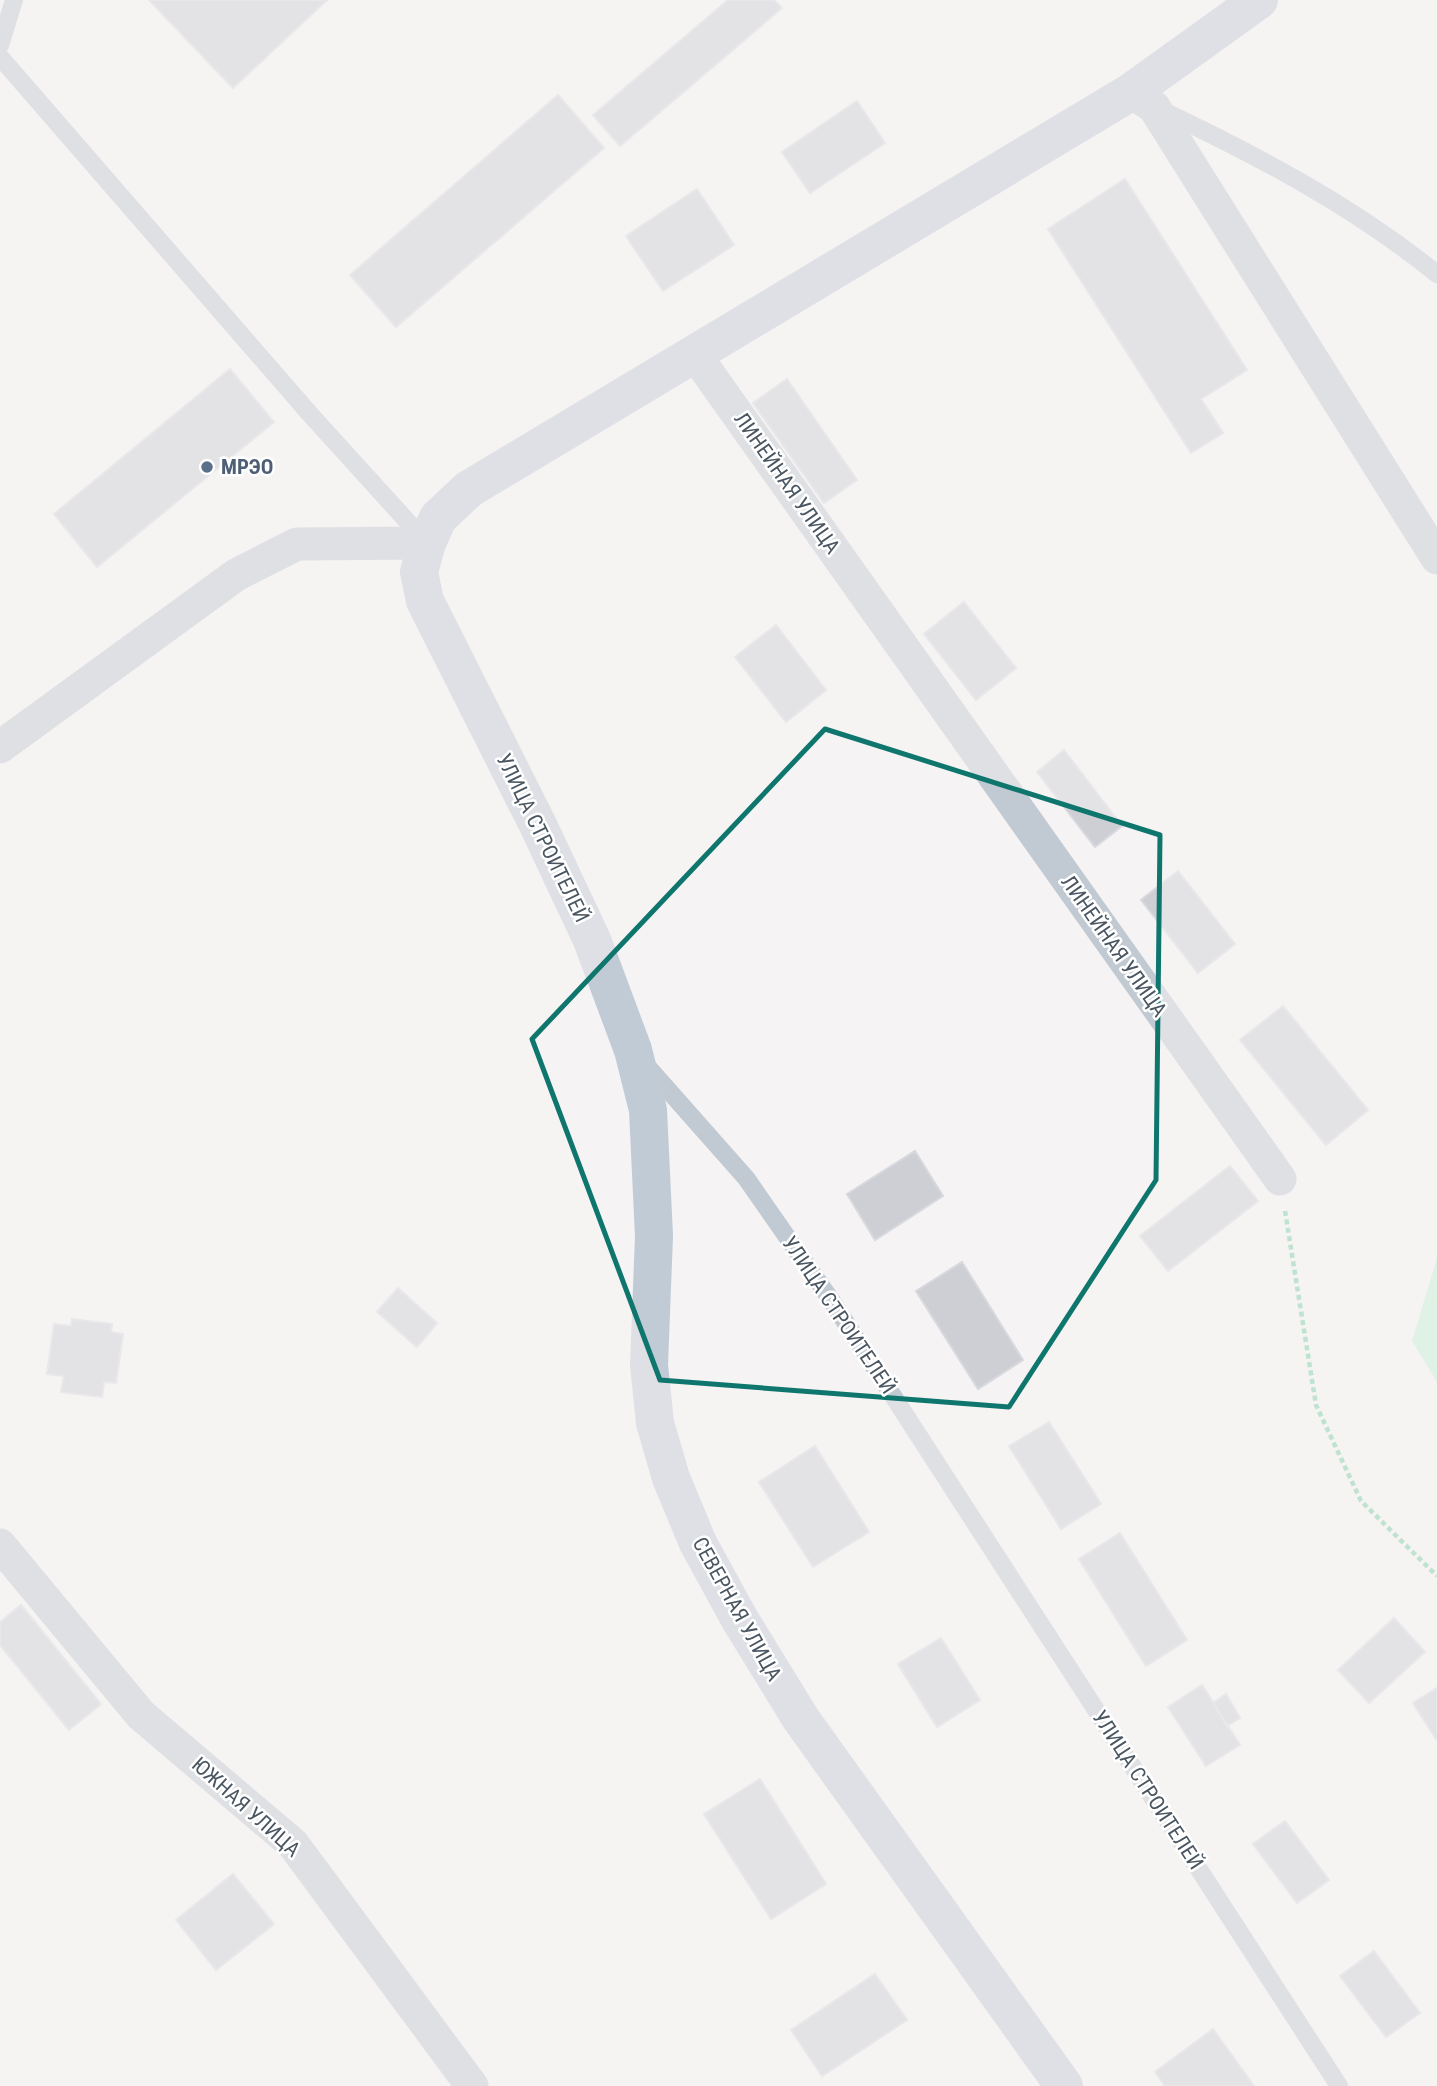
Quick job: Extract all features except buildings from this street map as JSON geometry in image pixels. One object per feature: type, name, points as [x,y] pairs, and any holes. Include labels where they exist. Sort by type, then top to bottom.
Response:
[{"type":"main road","points":[[433,531],[469,489],[694,353],[1143,100],[1259,0]]},
{"type":"main road","name":"УЛИЦА СТРОИТЕЛЕЙ","points":[[433,531],[419,572],[425,601],[538,825],[592,940],[632,1050]]},
{"type":"main road","name":"СЕВЕРНАЯ УЛИЦА","points":[[632,1050],[648,1110],[654,1236],[649,1365],[655,1423],[680,1500],[698,1543],[738,1618],[801,1719],[1064,2086]]},
{"type":"street","points":[[1143,100],[1437,558]]},
{"type":"street","name":"ЛИНЕЙНАЯ УЛИЦА","points":[[694,353],[1280,1179]]},
{"type":"street","points":[[0,747],[236,575],[297,544],[433,531]]},
{"type":"street","name":"ЮЖНАЯ УЛИЦА","points":[[0,1545],[141,1715],[293,1844],[472,2086]]},
{"type":"lane","points":[[0,45],[13,0]]},
{"type":"lane","points":[[0,57],[309,413],[433,531]]},
{"type":"lane","points":[[1143,100],[1219,137],[1345,206],[1437,274]]},
{"type":"lane","name":"УЛИЦА СТРОИТЕЛЕЙ","points":[[632,1050],[746,1178],[831,1300],[1339,2086]]},
{"type":"path","points":[[1280,1179],[1316,1405],[1361,1501],[1437,1576]]},
{"type":"highlighted area","points":[[825,729],[1160,835],[1156,1180],[1009,1407],[660,1380],[532,1039]]},
{"type":"green space","points":[[1437,1258],[1437,1382],[1412,1341]]},
{"type":"place","name":"МРЭО","points":[[207,467]]}]
